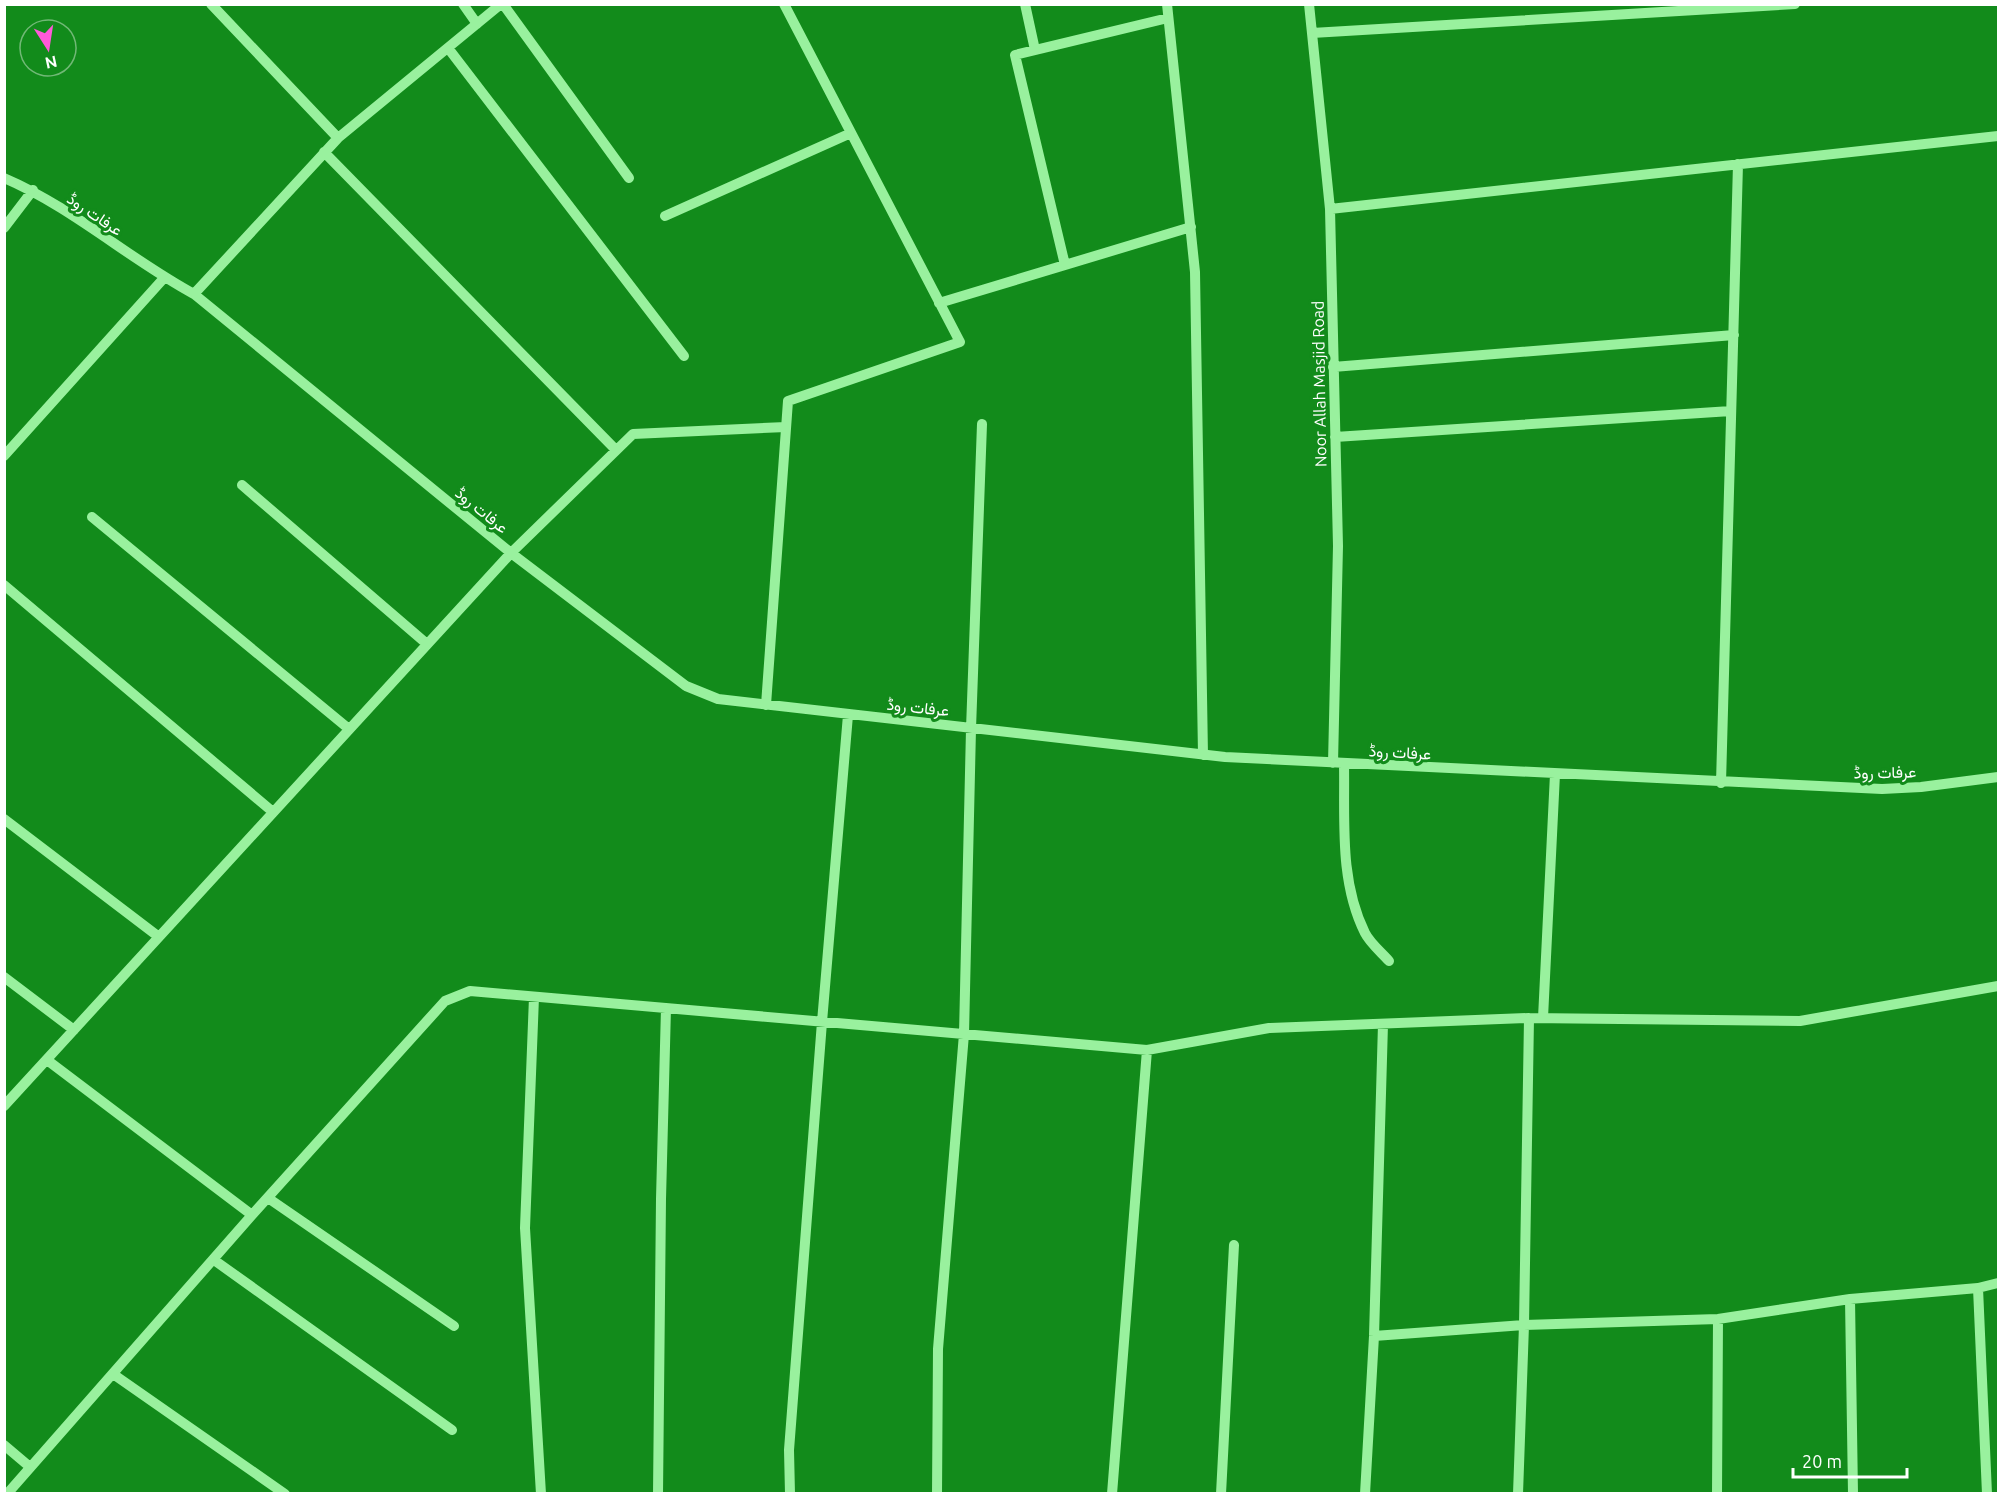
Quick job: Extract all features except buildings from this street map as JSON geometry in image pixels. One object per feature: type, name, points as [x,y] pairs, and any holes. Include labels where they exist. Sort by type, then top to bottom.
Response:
[{"type":"street","points":[[212,4],[338,138]]},
{"type":"street","points":[[463,4],[477,24]]},
{"type":"street","points":[[194,294],[338,138],[502,4],[629,178]]},
{"type":"street","points":[[766,705],[788,401],[960,342],[784,4]]},
{"type":"street","points":[[1025,4],[1035,50]]},
{"type":"street","points":[[1167,4],[1195,272],[1203,755]]},
{"type":"street","name":"Noor Allah Masjid Road","points":[[1309,4],[1330,209],[1338,546],[1338,763],[1345,865],[1353,900],[1366,934],[1389,961]]},
{"type":"street","points":[[1312,33],[1795,4]]},
{"type":"street","points":[[1065,265],[1015,55],[1168,18]]},
{"type":"street","points":[[448,48],[684,356]]},
{"type":"street","points":[[665,216],[851,133]]},
{"type":"street","points":[[1330,209],[1998,136]]},
{"type":"street","points":[[324,152],[616,450]]},
{"type":"street","points":[[1721,783],[1738,164]]},
{"type":"street","name":"عرفات روڈ","points":[[4,177],[33,190],[164,278],[194,294],[510,553],[686,686],[718,699],[1203,755],[1721,783],[1882,789],[1922,787],[1998,777]]},
{"type":"street","points":[[4,228],[33,190]]},
{"type":"street","points":[[939,303],[1191,227]]},
{"type":"street","points":[[4,456],[164,278]]},
{"type":"street","points":[[1333,367],[1734,335]]},
{"type":"street","points":[[1335,437],[1731,411]]},
{"type":"street","points":[[937,1494],[938,1350],[964,1034],[971,729],[982,424]]},
{"type":"street","points":[[4,1106],[510,553],[633,434],[786,427]]},
{"type":"street","points":[[242,485],[426,644]]},
{"type":"street","points":[[92,517],[349,729]]},
{"type":"street","points":[[4,585],[273,812]]},
{"type":"street","points":[[790,1494],[789,1450],[848,715]]},
{"type":"street","points":[[1543,1018],[1555,774]]},
{"type":"street","points":[[4,819],[159,937]]},
{"type":"street","points":[[4,977],[74,1030]]},
{"type":"street","points":[[7,1494],[252,1215],[445,1001],[470,991],[1147,1050],[1269,1028],[1529,1018],[1800,1021],[1998,986]]},
{"type":"street","points":[[534,997],[525,1228],[541,1494]]},
{"type":"street","points":[[658,1494],[661,1199],[666,1008]]},
{"type":"street","points":[[1518,1494],[1524,1325],[1529,1018]]},
{"type":"street","points":[[1365,1494],[1374,1335],[1383,1024]]},
{"type":"street","points":[[1112,1494],[1147,1050]]},
{"type":"street","points":[[47,1060],[252,1215]]},
{"type":"street","points":[[268,1198],[454,1326]]},
{"type":"street","points":[[1221,1494],[1234,1245]]},
{"type":"street","points":[[214,1260],[452,1430]]},
{"type":"street","points":[[1374,1335],[1524,1325],[1718,1319],[1850,1299],[1978,1288],[1998,1283]]},
{"type":"street","points":[[1978,1288],[1987,1494]]},
{"type":"street","points":[[1850,1299],[1853,1494]]},
{"type":"street","points":[[1717,1494],[1718,1319]]},
{"type":"street","points":[[113,1374],[285,1494]]},
{"type":"street","points":[[4,1445],[30,1467]]}]
